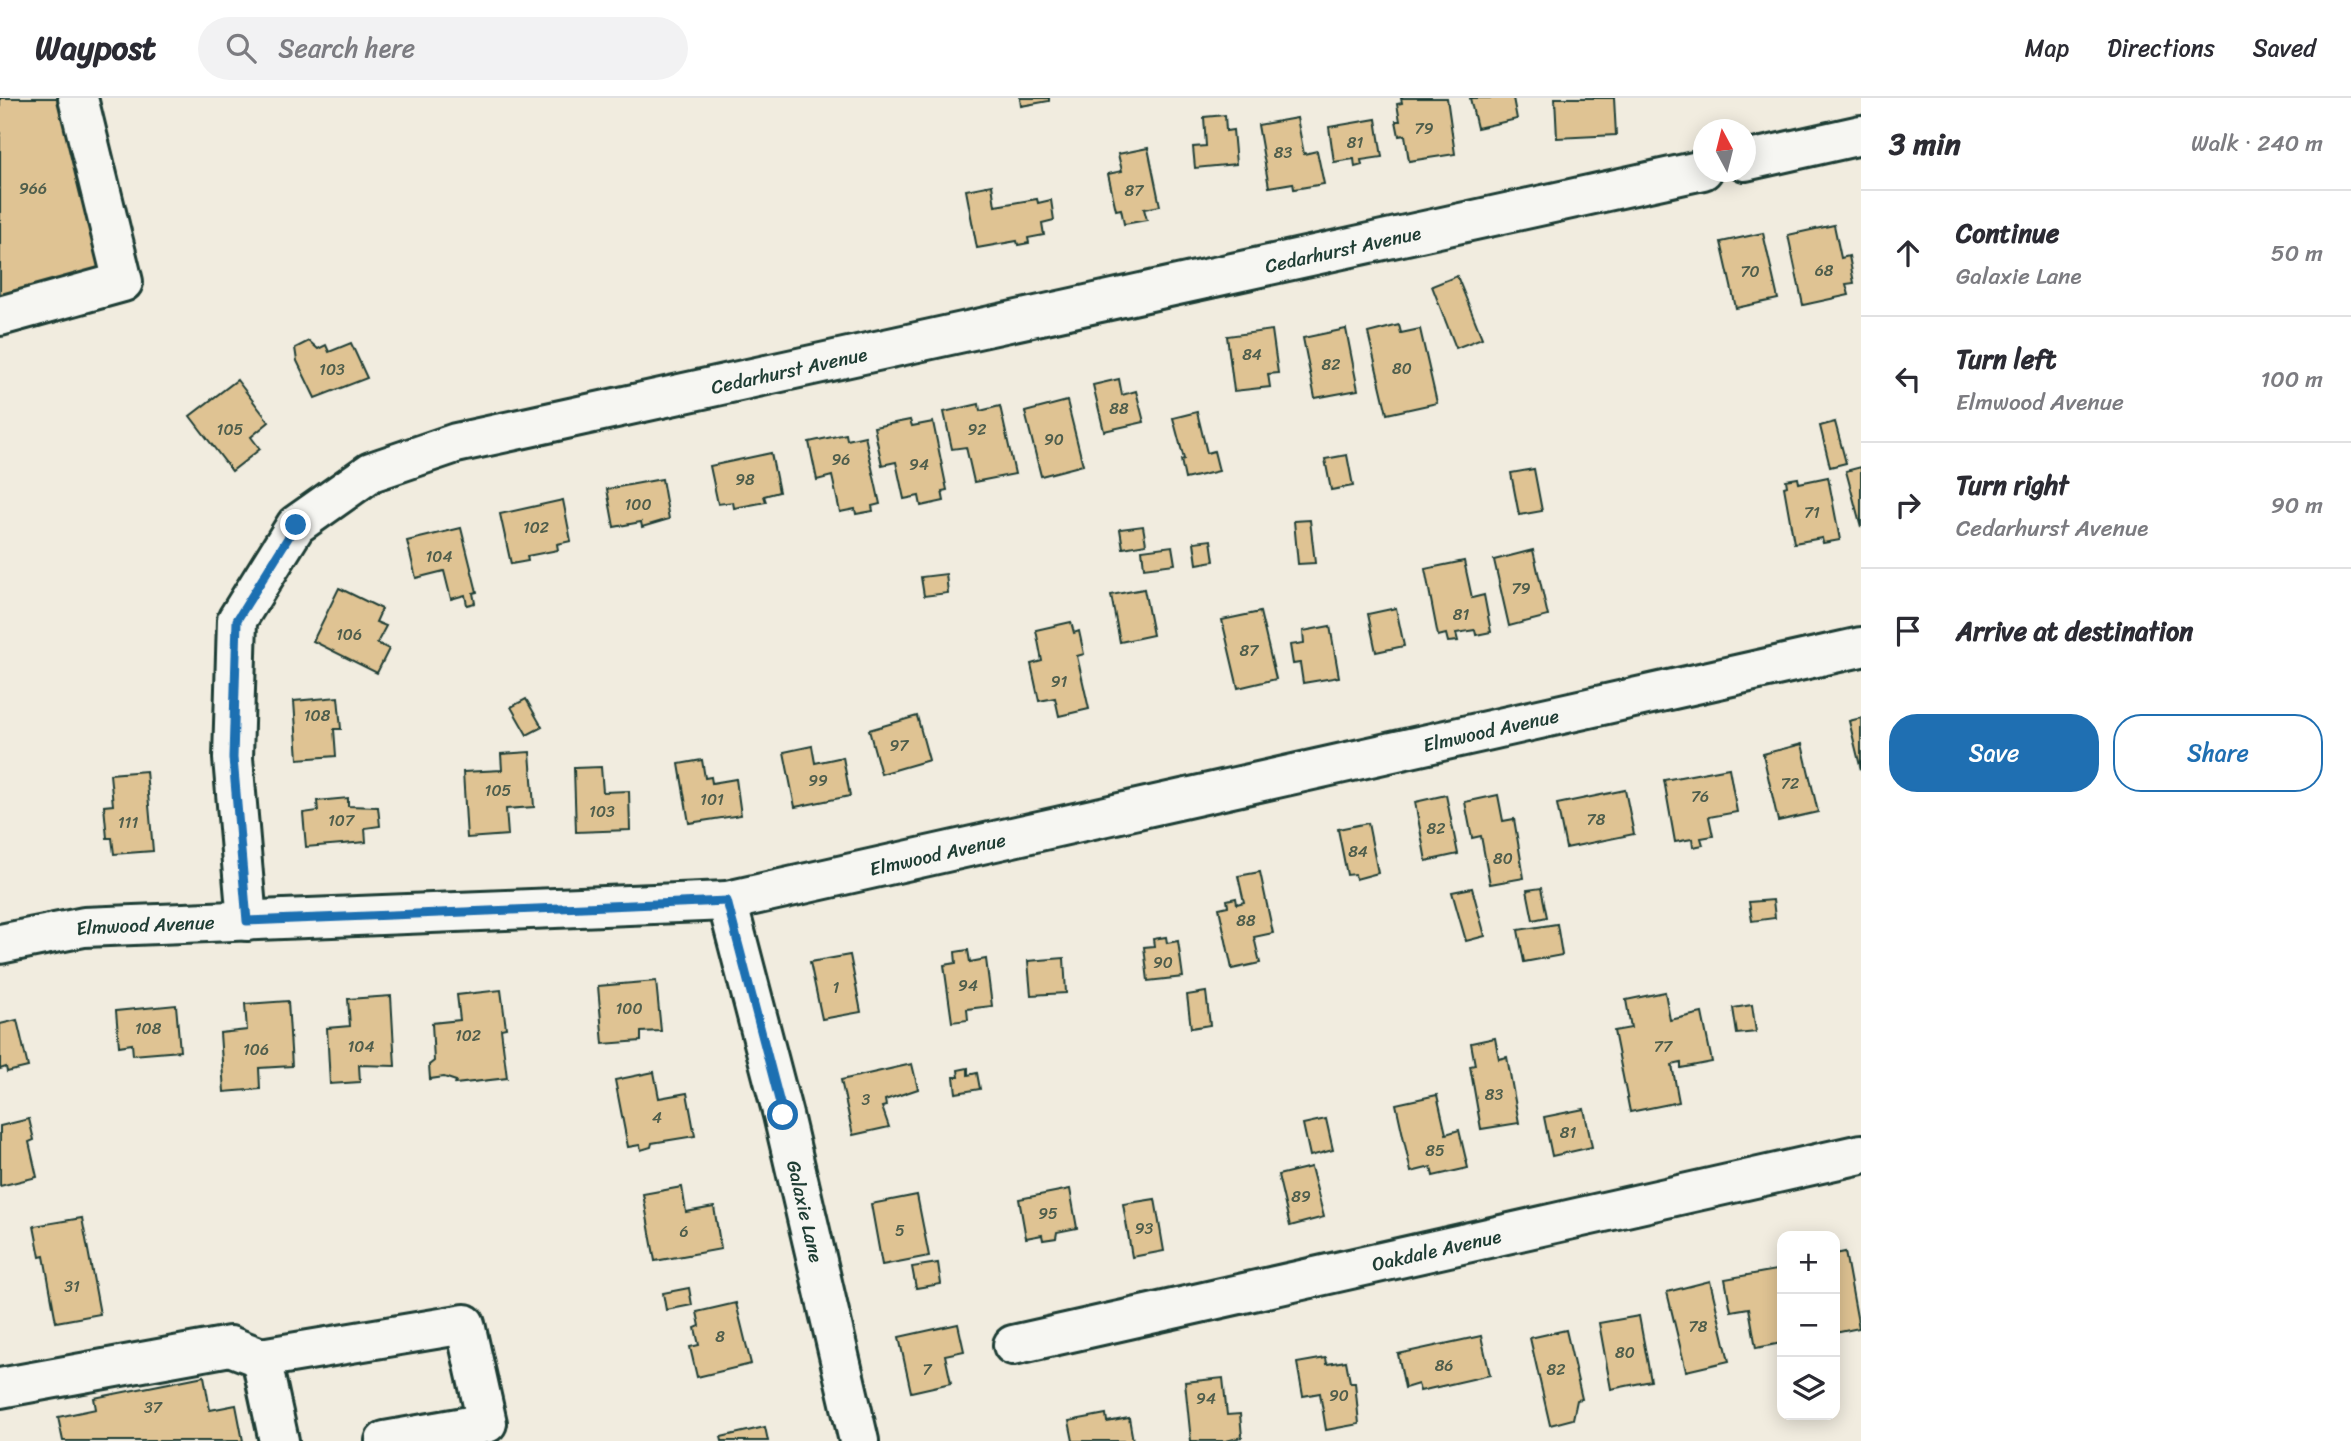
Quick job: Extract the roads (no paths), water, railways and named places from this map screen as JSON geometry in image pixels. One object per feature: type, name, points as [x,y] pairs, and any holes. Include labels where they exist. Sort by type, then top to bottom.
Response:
[{"type":"street","points":[[0,316],[122,282],[78,98]]},
{"type":"street","points":[[1756,159],[1861,135]]},
{"type":"street","name":"Cedarhurst Avenue","points":[[247,921],[233,758],[237,620],[296,525],[371,472],[456,443],[1693,172]]},
{"type":"street","name":"Elmwood Avenue","points":[[0,944],[84,927],[727,901],[1861,647]]},
{"type":"street","name":"Galaxie Lane","points":[[727,901],[783,1115],[859,1441]]},
{"type":"street","name":"Oakdale Avenue","points":[[1013,1345],[1861,1154]]},
{"type":"street","points":[[0,1388],[230,1346],[261,1358],[465,1324],[487,1423],[385,1441]]},
{"type":"street","points":[[261,1358],[279,1441]]}]
